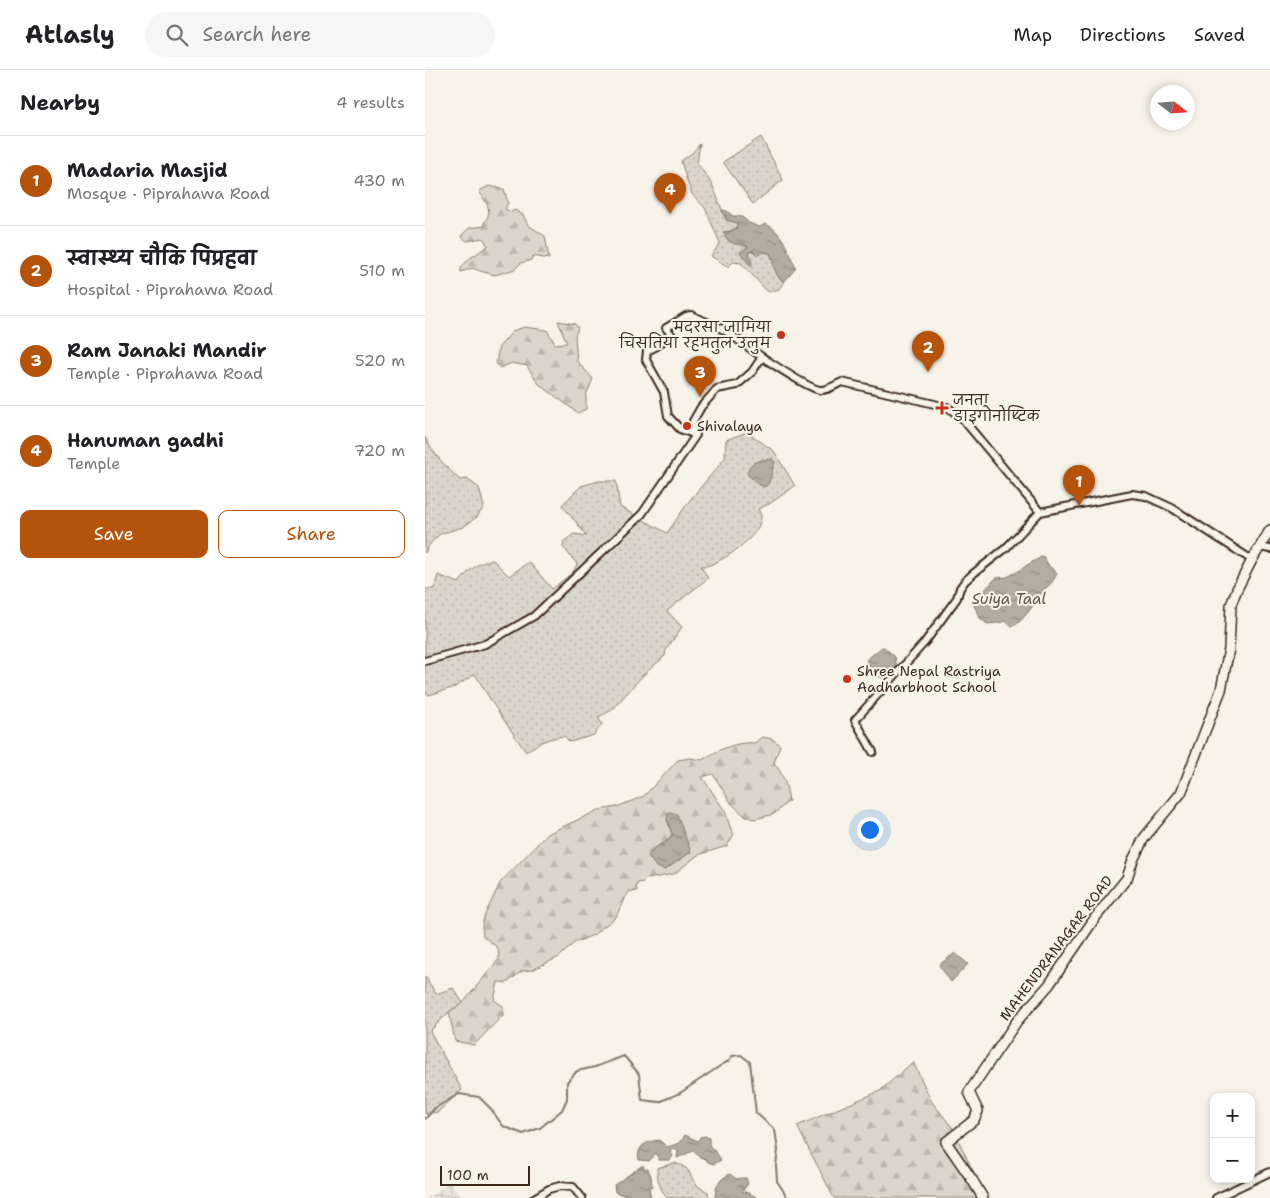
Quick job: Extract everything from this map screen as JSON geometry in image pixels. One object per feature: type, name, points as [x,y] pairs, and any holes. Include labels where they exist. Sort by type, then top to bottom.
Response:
[{"type":"street","points":[[696,435],[680,429],[668,416],[664,392],[646,360],[647,351],[657,346],[671,334],[666,328],[691,315],[724,330],[762,357],[808,386],[819,390],[827,389],[842,382],[947,407],[961,417],[1039,512]]},
{"type":"street","points":[[696,435],[693,429],[693,421],[701,407],[717,389],[737,385],[752,372],[762,357]]},
{"type":"street","points":[[425,661],[485,644],[534,616],[642,514],[696,435]]},
{"type":"street","points":[[873,752],[855,720],[925,642],[957,598],[960,588],[965,581],[1006,548],[1039,512],[1133,494],[1146,496],[1172,508],[1252,560]]},
{"type":"street","name":"MAHENDRANAGAR ROAD","points":[[983,1198],[946,1142],[974,1120],[978,1111],[969,1092],[1017,1021],[1049,985],[1095,918],[1127,878],[1133,860],[1144,838],[1181,793],[1221,690],[1229,649],[1231,605],[1252,560],[1270,530]]},
{"type":"street","points":[[1259,547],[1270,549]]},
{"type":"street","points":[[1216,1198],[1270,1172]]},
{"type":"street","points":[[534,1198],[549,1189],[560,1186],[573,1187],[582,1198]]},
{"type":"shaded area","points":[[449,1182],[462,1198],[427,1198],[438,1191]]},
{"type":"green space","points":[[761,137],[783,180],[753,204],[723,162]]},
{"type":"green space","points":[[700,144],[697,163],[712,184],[726,220],[736,222],[738,227],[724,232],[727,238],[732,243],[748,248],[741,253],[752,265],[749,252],[770,253],[776,273],[784,282],[779,289],[768,292],[741,263],[733,262],[728,267],[711,256],[720,243],[705,208],[692,194],[681,161]]},
{"type":"green space","points":[[489,186],[504,189],[508,203],[505,209],[511,212],[515,210],[523,215],[528,225],[545,236],[549,259],[533,256],[531,260],[521,263],[515,269],[495,275],[473,268],[461,272],[461,268],[469,259],[488,246],[483,238],[467,241],[461,236],[469,228],[485,226],[484,223],[489,210],[479,191]]},
{"type":"green space","points":[[558,321],[575,324],[578,328],[575,336],[577,361],[593,379],[586,395],[586,409],[578,413],[539,384],[527,366],[512,363],[500,368],[496,363],[499,347],[513,331],[524,327],[547,330],[555,344],[567,343]]},
{"type":"green space","points":[[747,432],[774,451],[795,486],[769,504],[758,509],[761,515],[760,523],[756,531],[743,545],[710,565],[701,566],[708,578],[667,611],[682,627],[666,650],[665,656],[643,675],[612,710],[598,717],[602,724],[594,735],[570,742],[564,736],[553,738],[540,743],[526,752],[475,674],[455,687],[429,695],[425,692],[425,589],[434,589],[438,575],[459,583],[473,568],[493,560],[509,576],[529,562],[552,589],[573,572],[577,564],[563,547],[564,541],[574,534],[587,536],[562,505],[581,486],[599,481],[616,481],[620,507],[667,533],[690,500],[725,458],[726,440]]},
{"type":"green space","points":[[425,437],[436,455],[460,480],[467,479],[479,488],[484,507],[477,517],[463,527],[440,534],[430,544],[425,553]]},
{"type":"green space","points":[[762,737],[772,739],[780,745],[774,763],[784,781],[789,801],[774,814],[755,819],[746,817],[731,803],[713,774],[702,777],[725,811],[734,834],[727,846],[698,855],[674,874],[647,879],[644,882],[638,883],[636,886],[637,891],[630,891],[616,917],[593,935],[574,943],[559,957],[532,970],[522,971],[507,983],[498,982],[494,1000],[503,1006],[503,1015],[474,1045],[455,1041],[449,1012],[463,1003],[499,959],[498,948],[483,936],[482,926],[484,917],[500,883],[547,834],[599,810],[617,807],[644,796],[678,760],[690,758],[702,760],[727,747],[741,743],[755,743]],"holes":[[[667,819],[691,851],[665,870],[653,849],[669,840],[672,834]]]},
{"type":"green space","points":[[425,976],[436,994],[453,988],[463,1003],[449,1012],[430,1031],[462,1090],[438,1112],[425,1114]]},
{"type":"green space","points":[[913,1062],[932,1102],[952,1127],[986,1198],[834,1198],[797,1126],[880,1091]]},
{"type":"green space","points":[[674,1163],[685,1167],[697,1185],[708,1192],[709,1198],[667,1198],[659,1184],[657,1168]]},
{"type":"water","points":[[722,210],[727,211],[733,216],[741,216],[749,223],[760,227],[765,224],[776,231],[784,242],[795,266],[795,269],[784,282],[776,273],[770,253],[765,252],[757,255],[753,251],[749,252],[752,266],[749,264],[740,252],[748,247],[732,243],[723,232],[737,228],[737,223],[727,220]]},
{"type":"water","points":[[772,459],[775,462],[770,481],[768,485],[761,486],[748,475],[748,470],[756,462]]},
{"type":"water","name":"Suiya Taal","points":[[1043,556],[1049,566],[1057,573],[1049,586],[1044,589],[1016,625],[1009,625],[1006,621],[987,624],[980,618],[973,603],[996,578],[1007,577]]},
{"type":"water","points":[[882,647],[895,657],[896,664],[899,665],[889,675],[880,677],[872,671],[866,660]]},
{"type":"water","points":[[669,812],[677,814],[691,852],[665,870],[656,867],[648,856],[653,849],[669,840],[672,834],[667,819]]},
{"type":"water","points":[[955,953],[968,964],[951,982],[939,965]]},
{"type":"water","points":[[685,1135],[698,1141],[700,1137],[705,1136],[709,1138],[709,1145],[721,1160],[714,1164],[693,1151],[677,1158],[678,1151],[674,1149],[670,1151],[673,1156],[670,1160],[659,1160],[656,1153],[649,1161],[639,1160],[639,1151],[643,1145],[659,1140],[667,1147],[680,1143]]},
{"type":"water","points":[[643,1165],[644,1169],[648,1169],[651,1176],[652,1186],[649,1188],[651,1198],[630,1198],[615,1192],[614,1185]]},
{"type":"water","points":[[730,1174],[736,1179],[746,1178],[748,1184],[742,1191],[758,1198],[715,1198],[718,1183]]},
{"type":"waterway","points":[[425,1119],[435,1108],[459,1094],[479,1097],[491,1109],[503,1126],[523,1134],[540,1128],[562,1110],[567,1099],[567,1082],[577,1071],[595,1067],[624,1056],[639,1074],[642,1100],[659,1102],[680,1093],[729,1061],[732,1056],[741,1055],[750,1062],[756,1113],[775,1130],[778,1150],[776,1165],[777,1181],[788,1198]]},
{"type":"place","name":"Hanuman gadhi","points":[[670,214]]},
{"type":"place","name":"मदरसा जामिया चिसतिया रहमतुल उलुम","points":[[781,335]]},
{"type":"place","name":"स्वास्थ्य चाैकि पिप्रहवा","points":[[928,372]]},
{"type":"place","name":"Ram Janaki Mandir","points":[[700,397]]},
{"type":"place","name":"जनता डाइगोनोष्टिक","points":[[942,408]]},
{"type":"place","name":"Shivalaya","points":[[687,426]]},
{"type":"place","name":"Madaria Masjid","points":[[1079,506]]},
{"type":"place","name":"Shree Nepal Rastriya Aadharbhoot School","points":[[847,679]]}]
